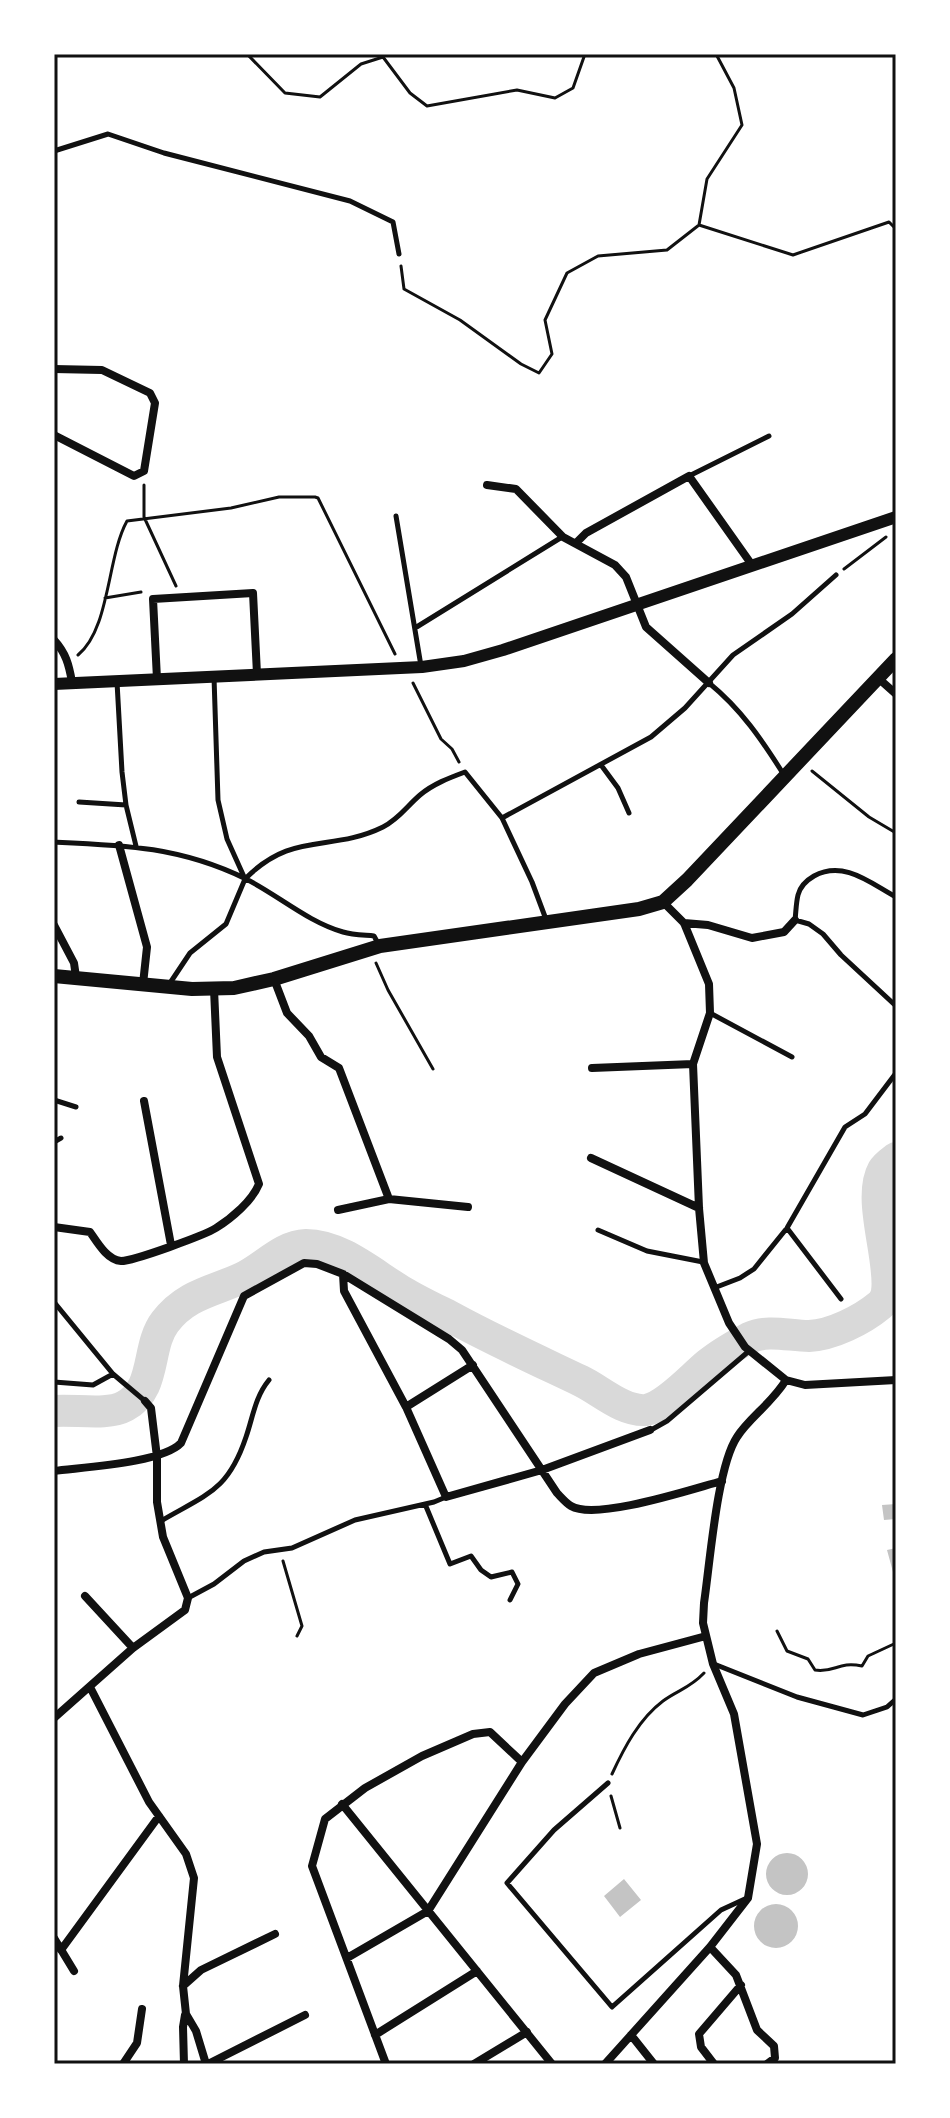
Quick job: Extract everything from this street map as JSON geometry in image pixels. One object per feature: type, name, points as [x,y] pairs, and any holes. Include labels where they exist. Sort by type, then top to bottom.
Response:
[{"type":"main road","points":[[54,976],[214,989],[252,985],[375,947],[639,909],[663,902],[896,659]]},
{"type":"street","points":[[54,369],[102,370],[150,393],[155,403],[144,471],[134,476],[54,435]]},
{"type":"street","points":[[576,543],[586,533],[689,476],[752,565]]},
{"type":"street","points":[[487,485],[516,489],[563,537],[615,565],[626,577],[646,627],[709,683]]},
{"type":"street","points":[[54,684],[411,667],[464,661],[893,518]]},
{"type":"street","points":[[157,679],[153,599],[253,593],[257,674]]},
{"type":"street","points":[[54,640],[68,661],[72,682]]},
{"type":"street","points":[[878,678],[896,694]]},
{"type":"street","points":[[119,845],[147,947],[143,984]]},
{"type":"street","points":[[663,902],[684,923],[709,984],[710,1013],[693,1064],[699,1208],[704,1263],[713,1288],[736,1335],[747,1349],[786,1380],[805,1385],[896,1380]]},
{"type":"street","points":[[684,923],[708,925],[752,938],[784,932],[795,920]]},
{"type":"street","points":[[54,925],[74,963],[76,977]]},
{"type":"street","points":[[274,979],[287,1013],[309,1036],[321,1057],[339,1068],[389,1199]]},
{"type":"street","points":[[54,1227],[90,1232],[106,1254],[121,1261],[216,1229],[254,1196],[259,1184],[217,1057],[214,989]]},
{"type":"street","points":[[592,1068],[693,1064]]},
{"type":"street","points":[[144,1101],[171,1245]]},
{"type":"street","points":[[591,1158],[699,1208]]},
{"type":"street","points":[[338,1210],[389,1199],[468,1207]]},
{"type":"street","points":[[54,1471],[157,1457],[174,1451],[181,1443],[244,1296],[304,1263],[317,1264],[343,1274],[449,1339],[473,1365],[557,1493],[571,1507],[590,1511],[611,1510],[722,1481]]},
{"type":"street","points":[[343,1274],[344,1291],[406,1407],[446,1497],[542,1470],[650,1430]]},
{"type":"street","points":[[406,1407],[473,1365]]},
{"type":"street","points":[[605,2064],[710,1947],[748,1898],[757,1844],[734,1714],[713,1664],[703,1623],[704,1603],[722,1481],[737,1437],[775,1397],[786,1380]]},
{"type":"street","points":[[54,1718],[133,1648],[185,1610],[188,1598],[163,1537],[157,1502],[157,1457],[151,1408],[145,1401]]},
{"type":"street","points":[[85,1596],[133,1648]]},
{"type":"street","points":[[347,1958],[428,1911],[522,1762],[565,1704],[594,1673],[639,1654],[706,1636]]},
{"type":"street","points":[[90,1687],[149,1802],[186,1854],[194,1878],[183,1986],[186,2014],[183,2027],[184,2064]]},
{"type":"street","points":[[386,2064],[312,1866],[325,1819],[342,1804],[422,1756],[473,1734],[490,1732],[522,1762]]},
{"type":"street","points":[[342,1804],[552,2064]]},
{"type":"street","points":[[61,1950],[159,1816]]},
{"type":"street","points":[[183,1986],[201,1970],[275,1934]]},
{"type":"street","points":[[54,1938],[74,1971]]},
{"type":"street","points":[[710,1947],[736,1975],[757,2030],[774,2046],[775,2058],[767,2064]]},
{"type":"street","points":[[375,2035],[477,1971]]},
{"type":"street","points":[[714,2064],[701,2047],[699,2034],[741,1985]]},
{"type":"street","points":[[123,2064],[137,2043],[142,2009]]},
{"type":"street","points":[[186,2014],[196,2031],[207,2064],[305,2015]]},
{"type":"street","points":[[474,2064],[527,2032]]},
{"type":"street","points":[[631,2035],[654,2064]]},
{"type":"lane","points":[[54,151],[108,134],[164,153],[350,201],[393,222],[399,254]]},
{"type":"lane","points":[[689,476],[769,436]]},
{"type":"lane","points":[[396,516],[415,628],[411,667]]},
{"type":"lane","points":[[415,628],[563,537]]},
{"type":"lane","points":[[502,818],[651,737],[685,708],[733,655],[792,614],[836,575]]},
{"type":"lane","points":[[214,676],[218,800],[227,839],[245,879]]},
{"type":"lane","points":[[117,681],[126,805],[136,846]]},
{"type":"lane","points":[[709,683],[731,700],[785,776]]},
{"type":"lane","points":[[601,765],[618,788],[629,813]]},
{"type":"lane","points":[[168,986],[190,953],[226,924],[245,879],[273,855],[292,848],[358,837],[384,827],[399,817],[420,794],[465,772],[502,818],[547,923]]},
{"type":"lane","points":[[79,802],[126,805]]},
{"type":"lane","points":[[54,842],[136,846],[168,851],[245,879],[343,932],[374,936],[375,947]]},
{"type":"lane","points":[[896,897],[853,873],[837,869],[822,872],[802,886],[795,920],[809,924],[823,934],[896,1006]]},
{"type":"lane","points":[[710,1013],[792,1057]]},
{"type":"lane","points":[[713,1288],[754,1269],[787,1228],[845,1127],[865,1114],[896,1073]]},
{"type":"lane","points":[[54,1100],[76,1107]]},
{"type":"lane","points":[[54,1142],[61,1138]]},
{"type":"lane","points":[[787,1228],[841,1299]]},
{"type":"lane","points":[[598,1230],[647,1251],[704,1263]]},
{"type":"lane","points":[[54,1302],[113,1374],[145,1401]]},
{"type":"lane","points":[[650,1430],[667,1421],[747,1349]]},
{"type":"lane","points":[[54,1382],[93,1385],[113,1374]]},
{"type":"lane","points":[[160,1521],[219,1487],[233,1471],[259,1391],[269,1380]]},
{"type":"lane","points":[[188,1598],[214,1584],[244,1561],[264,1552],[292,1548],[355,1520],[446,1497]]},
{"type":"lane","points":[[425,1504],[450,1564],[471,1556],[481,1570],[491,1577],[512,1572],[518,1584],[510,1600]]},
{"type":"lane","points":[[713,1664],[797,1697],[863,1715],[887,1707],[896,1699]]},
{"type":"lane","points":[[608,1783],[554,1830],[507,1883],[612,2007],[721,1910],[748,1898]]},
{"type":"path","points":[[247,54],[285,93],[320,97],[361,64],[383,57],[410,93],[427,106],[517,90],[555,98],[573,88],[585,54]]},
{"type":"path","points":[[399,254],[404,289],[460,320],[521,364],[539,373],[552,354],[545,320],[567,273],[598,256],[667,250],[699,225],[707,179],[742,125],[734,88],[716,54]]},
{"type":"path","points":[[699,225],[793,255],[889,222],[896,229]]},
{"type":"path","points":[[139,473],[145,488],[144,517],[176,586],[178,598]]},
{"type":"path","points":[[68,661],[85,648],[105,598],[119,535],[127,521],[231,508],[279,497],[318,498],[411,667],[415,688],[441,739],[452,749],[465,772]]},
{"type":"path","points":[[836,575],[889,534],[893,518]]},
{"type":"path","points":[[105,598],[146,591],[153,599]]},
{"type":"path","points":[[799,761],[869,817],[896,833]]},
{"type":"path","points":[[375,947],[388,990],[433,1069]]},
{"type":"path","points":[[280,1549],[302,1626],[297,1636]]},
{"type":"path","points":[[777,1631],[787,1651],[808,1659],[815,1670],[826,1672],[848,1663],[862,1666],[868,1656],[896,1643]]},
{"type":"path","points":[[620,1828],[608,1783],[622,1751],[641,1724],[663,1701],[692,1686],[713,1664]]},
{"type":"building","points":[[896,1504],[896,1519],[884,1520],[882,1505]]},
{"type":"building","points":[[896,1548],[896,1572],[893,1572],[887,1550]]},
{"type":"building","points":[[787,1853],[802,1859],[808,1874],[802,1889],[787,1895],[772,1889],[766,1874],[772,1859]]},
{"type":"building","points":[[624,1879],[641,1900],[620,1917],[604,1896]]},
{"type":"building","points":[[776,1904],[791,1911],[798,1926],[791,1941],[776,1948],[761,1941],[754,1926],[761,1911]]},
{"type":"waterway","points":[[54,1411],[100,1411],[125,1406],[142,1389],[159,1332],[173,1313],[191,1299],[250,1274],[289,1249],[306,1245],[344,1255],[415,1299],[581,1381],[620,1404],[637,1410],[654,1408],[713,1360],[749,1338],[764,1334],[809,1336],[827,1333],[856,1321],[880,1305],[886,1295],[888,1281],[878,1185],[884,1168],[896,1158]]}]
